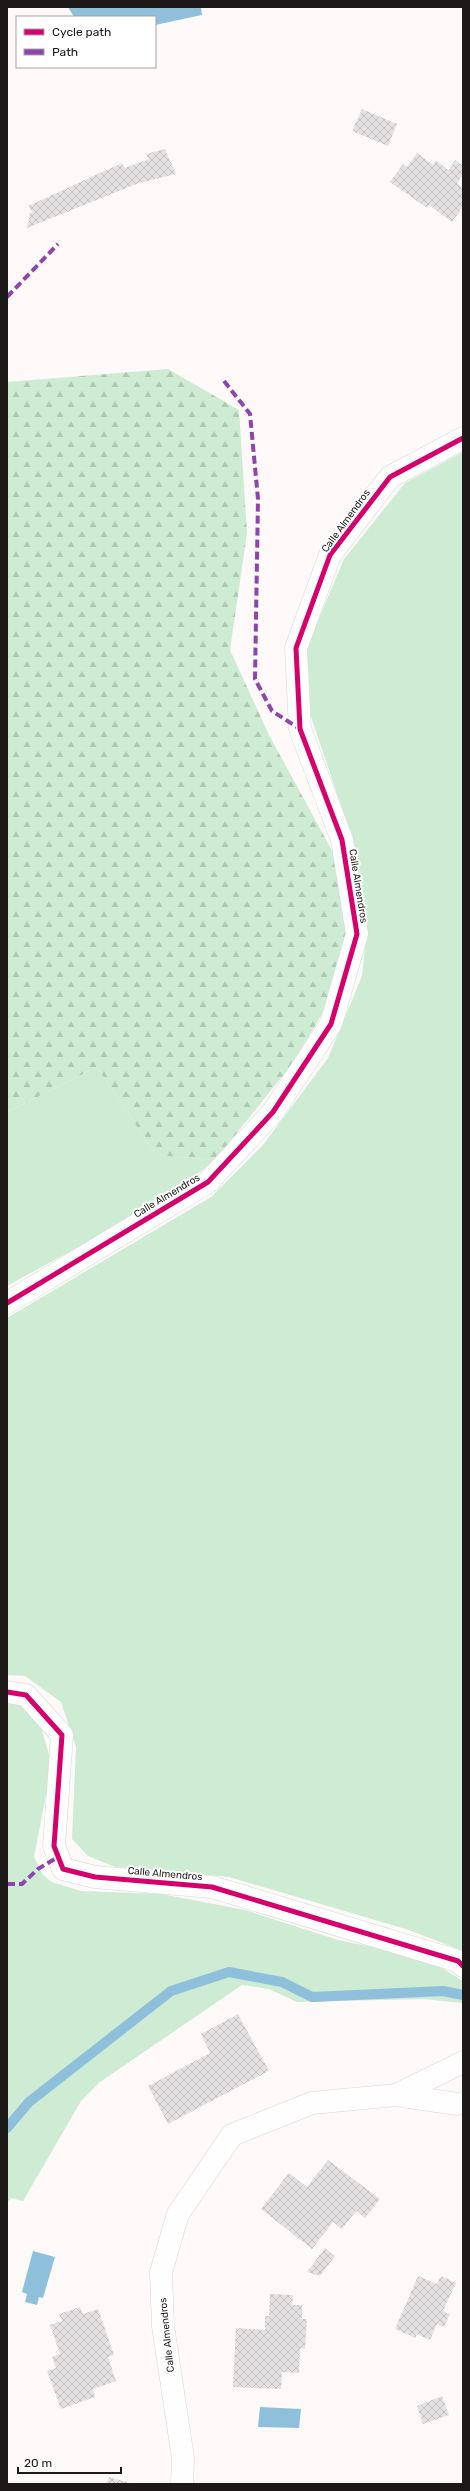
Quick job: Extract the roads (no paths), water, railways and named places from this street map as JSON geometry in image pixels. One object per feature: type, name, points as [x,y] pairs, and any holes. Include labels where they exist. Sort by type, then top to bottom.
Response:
[{"type":"street","name":"Calle Almendros","points":[[7,1303],[208,1182],[273,1112],[331,1024],[357,934],[342,840],[300,729],[296,648],[330,555],[390,477],[463,438]]},
{"type":"street","name":"Calle Almendros","points":[[7,1692],[26,1695],[62,1735],[54,1846],[63,1869],[95,1877],[212,1887],[458,1961],[463,1966]]},
{"type":"street","name":"Calle Almendros","points":[[396,2095],[463,2062]]},
{"type":"street","name":"Calle Almendros","points":[[182,2484],[183,2458],[163,2326],[161,2272],[178,2214],[232,2135],[312,2103],[396,2095],[457,2104],[463,2102]]},
{"type":"water","points":[[68,7],[201,7],[202,15],[156,25],[156,16],[73,16]]},
{"type":"water","points":[[33,2251],[55,2257],[43,2298],[39,2297],[37,2305],[25,2302],[27,2294],[22,2292]]},
{"type":"water","points":[[260,2407],[301,2409],[299,2428],[258,2427]]},
{"type":"waterway","points":[[7,2128],[29,2102],[171,1991],[229,1972],[282,1982],[312,1997],[443,1991],[463,1995]]}]
